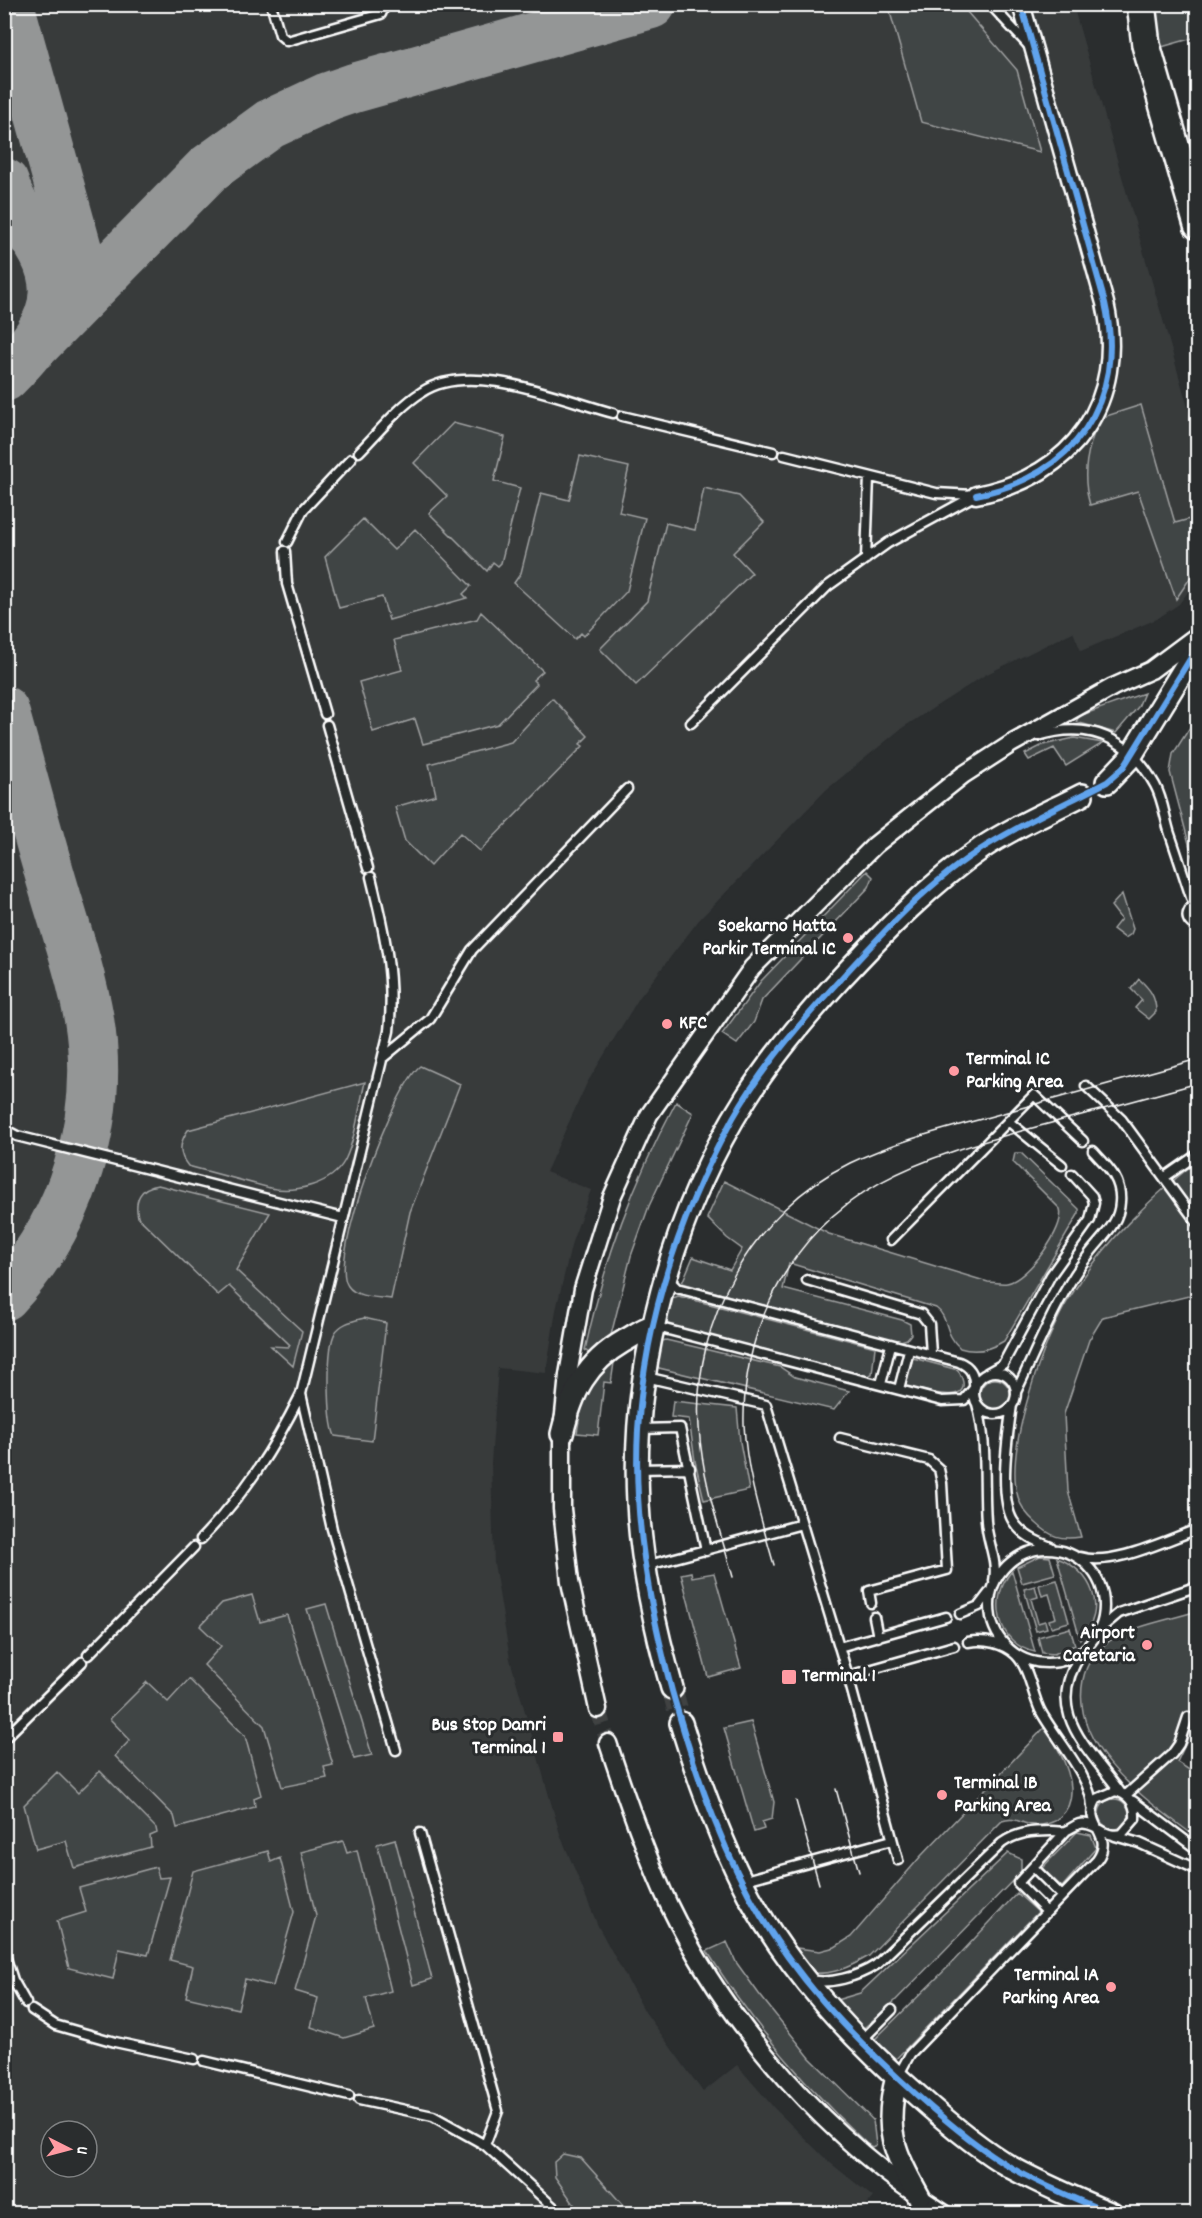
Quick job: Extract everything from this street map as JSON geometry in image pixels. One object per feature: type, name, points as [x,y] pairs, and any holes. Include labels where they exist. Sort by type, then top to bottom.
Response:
[{"type":"main road","points":[[1141,4],[1146,45],[1197,225]]},
{"type":"street","points":[[976,495],[993,492],[1024,480],[1061,456],[1075,442],[1098,408],[1106,387],[1112,345],[1107,313],[1021,4]]},
{"type":"street","points":[[598,1709],[576,1617],[568,1571],[562,1509],[562,1434],[568,1375],[583,1289],[612,1197],[649,1115],[752,968],[875,845],[963,775],[1011,744],[1113,687],[1151,670],[1197,635]]},
{"type":"street","points":[[1107,782],[1123,768],[1197,646]]},
{"type":"street","points":[[672,1688],[645,1566],[637,1469],[638,1429],[643,1377],[667,1271],[712,1160],[734,1117],[796,1029],[823,997],[911,906],[960,865],[991,843],[1082,795]]},
{"type":"street","points":[[562,1434],[576,1389],[586,1371],[610,1348],[653,1326]]},
{"type":"street","points":[[681,1723],[711,1815],[742,1881],[775,1939],[859,2043],[964,2134],[1011,2167],[1077,2200],[1112,2214]]},
{"type":"street","points":[[608,1743],[630,1810],[670,1906],[730,2009],[794,2087],[880,2167],[945,2214]]},
{"type":"street","points":[[897,2078],[890,2101],[890,2129],[898,2159],[919,2197]]},
{"type":"lane","points":[[271,4],[280,34],[287,41],[381,14],[385,4]]},
{"type":"lane","points":[[990,4],[1027,44],[1038,62]]},
{"type":"lane","points":[[358,452],[413,398],[435,385],[455,380],[485,379],[773,452]]},
{"type":"lane","points":[[784,455],[936,493],[976,495]]},
{"type":"lane","points":[[325,714],[287,584],[286,547],[303,510],[351,459]]},
{"type":"lane","points":[[866,559],[869,477]]},
{"type":"lane","points":[[691,723],[828,586],[888,543],[976,495]]},
{"type":"lane","points":[[327,725],[368,868]]},
{"type":"lane","points":[[1011,744],[1059,730],[1071,729],[1106,736],[1133,752],[1155,785],[1197,916]]},
{"type":"lane","points":[[384,1057],[430,1019],[472,950],[627,789]]},
{"type":"lane","points":[[201,1539],[252,1481],[278,1440],[301,1394],[384,1057],[392,1003],[387,938],[370,878]]},
{"type":"lane","points":[[1086,1086],[1122,1120],[1197,1224]]},
{"type":"lane","points":[[891,1240],[1034,1095],[1083,1141]]},
{"type":"lane","points":[[1008,1121],[1062,1165]]},
{"type":"lane","points":[[4,1129],[17,1136],[343,1218]]},
{"type":"lane","points":[[1093,1151],[1117,1179],[1121,1200],[1116,1220],[1090,1253],[1065,1291],[1016,1392],[1008,1432],[1008,1509],[1023,1533],[1057,1549],[1093,1560],[1112,1558],[1197,1529]]},
{"type":"lane","points":[[1165,1177],[1197,1154]]},
{"type":"lane","points":[[653,1326],[951,1402],[964,1400],[987,1373],[1003,1364],[1051,1275],[1090,1220],[1094,1203],[1092,1196],[1072,1174]]},
{"type":"lane","points":[[667,1271],[670,1283],[677,1288],[931,1354],[959,1362],[970,1368],[985,1439],[986,1522],[994,1555],[994,1584],[990,1603],[992,1622],[1001,1640],[1014,1653],[1025,1670],[1040,1710],[1087,1786],[1097,1828],[1103,1839],[1103,1851],[910,2054],[897,2078]]},
{"type":"lane","points":[[807,1280],[921,1314],[929,1324],[931,1354]]},
{"type":"lane","points":[[881,1384],[891,1345]]},
{"type":"lane","points":[[899,1389],[909,1350]]},
{"type":"lane","points":[[987,1373],[1006,1375],[1011,1379],[1016,1392]]},
{"type":"lane","points":[[643,1377],[766,1405],[848,1676],[898,1860]]},
{"type":"lane","points":[[301,1394],[332,1529],[396,1750]]},
{"type":"lane","points":[[977,1404],[981,1410],[994,1414],[1001,1413],[1012,1405]]},
{"type":"lane","points":[[638,1429],[680,1428],[706,1551]]},
{"type":"lane","points":[[840,1438],[929,1461],[939,1469],[942,1483],[947,1570],[869,1591],[871,1603]]},
{"type":"lane","points":[[637,1469],[690,1468]]},
{"type":"lane","points":[[645,1566],[802,1524]]},
{"type":"lane","points":[[4,1739],[194,1547]]},
{"type":"lane","points":[[960,1614],[979,1606],[1004,1568],[1019,1556],[1038,1549],[1057,1549]]},
{"type":"lane","points":[[1074,1555],[1088,1566],[1101,1589],[1102,1616],[1096,1633]]},
{"type":"lane","points":[[1108,1835],[1122,1834],[1132,1825],[1135,1812],[1126,1796],[1071,1724],[1066,1707],[1068,1675],[1096,1633],[1119,1613],[1197,1586]]},
{"type":"lane","points":[[874,1617],[878,1637]]},
{"type":"lane","points":[[839,1647],[946,1617]]},
{"type":"lane","points":[[968,1642],[994,1642],[1032,1661],[1051,1663],[1069,1658],[1086,1647]]},
{"type":"lane","points":[[848,1676],[954,1646]]},
{"type":"lane","points":[[1126,1796],[1172,1754],[1179,1744],[1188,1718]]},
{"type":"lane","points":[[1092,1811],[1102,1795],[1126,1796],[1197,1850]]},
{"type":"lane","points":[[1047,1912],[1018,1883],[1066,1831],[1080,1824],[1097,1828],[1108,1835],[1139,1843],[1197,1870]]},
{"type":"lane","points":[[803,1976],[822,1981],[866,1972],[876,1965],[1002,1843],[1020,1833],[1066,1831]]},
{"type":"lane","points":[[420,1833],[498,2111],[486,2145]]},
{"type":"lane","points":[[742,1881],[892,1840]]},
{"type":"lane","points":[[1033,1867],[1062,1896]]},
{"type":"lane","points":[[4,1952],[13,1980],[29,2007],[55,2025],[115,2042],[194,2059]]},
{"type":"lane","points":[[859,2043],[892,2010]]},
{"type":"lane","points":[[204,2061],[349,2096]]},
{"type":"lane","points":[[359,2100],[433,2116],[486,2145],[561,2214]]},
{"type":"shaded area","points":[[5,5],[1073,5],[1197,439],[1197,580],[1179,604],[1157,619],[1081,651],[1073,632],[985,675],[902,728],[826,790],[699,920],[639,998],[587,1083],[546,1172],[591,1190],[572,1242],[556,1310],[546,1373],[498,1368],[491,1463],[494,1563],[510,1659],[560,1834],[598,1926],[645,2012],[703,2092],[737,2065],[775,2109],[828,2161],[873,2197],[860,2214],[5,2214]]},
{"type":"shaded area","points":[[888,5],[961,5],[1017,70],[1040,152],[921,122]]},
{"type":"shaded area","points":[[1153,5],[1197,5],[1197,37],[1158,48]]},
{"type":"shaded area","points":[[1141,405],[1175,523],[1197,517],[1197,568],[1176,599],[1138,491],[1090,505],[1087,494],[1087,461],[1100,418]]},
{"type":"shaded area","points":[[453,423],[505,437],[494,481],[520,488],[501,563],[498,566],[493,562],[487,571],[429,513],[447,496],[414,463]]},
{"type":"shaded area","points":[[580,456],[629,467],[619,512],[645,518],[627,591],[584,636],[581,633],[575,639],[514,583],[521,573],[541,493],[569,500]]},
{"type":"shaded area","points":[[704,488],[739,496],[764,522],[733,553],[752,573],[636,685],[600,649],[647,601],[666,523],[695,530]]},
{"type":"shaded area","points":[[363,519],[394,550],[415,529],[471,586],[463,594],[467,598],[389,620],[382,597],[339,608],[325,557]]},
{"type":"shaded area","points":[[481,612],[543,671],[533,680],[537,684],[498,724],[423,744],[415,719],[373,732],[359,682],[402,670],[394,640],[477,619]]},
{"type":"shaded area","points":[[1144,693],[1138,707],[1116,733],[1076,722],[1079,716]]},
{"type":"shaded area","points":[[552,698],[588,736],[580,744],[583,746],[480,851],[460,833],[430,866],[405,841],[395,807],[436,795],[429,764],[511,742]]},
{"type":"shaded area","points":[[1197,716],[1197,874],[1170,772],[1173,754]]},
{"type":"shaded area","points":[[1074,738],[1103,743],[1066,766],[1054,748],[1029,760],[1025,754],[1043,745]]},
{"type":"shaded area","points":[[867,871],[873,877],[869,887],[762,1000],[754,1022],[737,1044],[722,1034],[761,981]]},
{"type":"shaded area","points":[[1122,894],[1133,929],[1131,934],[1125,938],[1113,929],[1121,919],[1111,906]]},
{"type":"shaded area","points":[[1139,979],[1149,990],[1155,1002],[1156,1012],[1149,1019],[1135,1008],[1142,1000],[1131,989]]},
{"type":"shaded area","points":[[420,1066],[460,1084],[410,1212],[391,1299],[362,1295],[348,1286],[344,1270],[347,1243],[355,1210],[395,1105]]},
{"type":"shaded area","points":[[365,1082],[355,1132],[345,1160],[331,1176],[312,1185],[290,1189],[270,1188],[188,1166],[181,1153],[181,1144],[188,1130]]},
{"type":"shaded area","points":[[676,1102],[693,1113],[649,1206],[631,1256],[610,1339],[589,1353],[585,1350],[611,1253],[633,1193]]},
{"type":"shaded area","points":[[1015,1153],[1021,1153],[1079,1209],[1079,1213],[1004,1341],[994,1346],[977,1350],[960,1348],[951,1337],[943,1316],[936,1308],[789,1263],[783,1289],[902,1320],[910,1324],[911,1334],[907,1339],[898,1342],[682,1283],[693,1257],[730,1270],[742,1249],[707,1218],[724,1181],[829,1234],[988,1282],[1007,1283],[1015,1280],[1034,1263],[1051,1240],[1060,1218],[1060,1209],[1013,1162]]},
{"type":"shaded area","points":[[1197,1161],[1197,1294],[1103,1317],[1089,1340],[1064,1414],[1068,1491],[1081,1537],[1056,1536],[1041,1528],[1025,1511],[1018,1497],[1015,1477],[1021,1424],[1038,1365],[1070,1297],[1098,1258],[1144,1207]]},
{"type":"shaded area","points":[[158,1185],[270,1213],[236,1270],[302,1331],[293,1366],[271,1346],[289,1347],[290,1345],[229,1286],[218,1295],[138,1217],[137,1205],[140,1195],[147,1188]]},
{"type":"shaded area","points":[[678,1296],[875,1347],[872,1374],[867,1376],[669,1327],[667,1322],[673,1298]]},
{"type":"shaded area","points":[[364,1318],[386,1323],[372,1441],[335,1436],[330,1401],[330,1353],[335,1333],[344,1325]]},
{"type":"shaded area","points":[[666,1340],[780,1367],[795,1377],[849,1391],[834,1410],[659,1368],[656,1362],[662,1341]]},
{"type":"shaded area","points":[[615,1356],[611,1383],[604,1382],[598,1435],[577,1433],[587,1390]]},
{"type":"shaded area","points":[[913,1358],[958,1370],[963,1382],[962,1390],[956,1394],[946,1394],[905,1386]]},
{"type":"shaded area","points":[[995,1379],[1006,1383],[1010,1394],[1006,1405],[995,1409],[984,1405],[980,1394],[984,1383]]},
{"type":"shaded area","points":[[673,1401],[737,1408],[740,1442],[749,1490],[704,1500],[689,1419],[671,1417]]},
{"type":"shaded area","points":[[1040,1556],[1050,1557],[1055,1574],[1022,1583],[1017,1567]]},
{"type":"shaded area","points":[[1057,1558],[1079,1572],[1087,1581],[1092,1592],[1095,1604],[1094,1616],[1089,1628],[1080,1639]]},
{"type":"shaded area","points":[[1012,1571],[1035,1652],[1022,1648],[1012,1640],[1000,1619],[1000,1594]]},
{"type":"shaded area","points":[[691,1572],[692,1577],[714,1573],[741,1668],[708,1677],[681,1574]]},
{"type":"shaded area","points":[[1057,1580],[1069,1622],[1051,1627],[1049,1620],[1056,1618],[1049,1594],[1042,1596],[1039,1585]]},
{"type":"shaded area","points":[[1035,1586],[1038,1597],[1031,1599],[1038,1623],[1045,1621],[1047,1628],[1036,1631],[1024,1589]]},
{"type":"shaded area","points":[[252,1595],[260,1622],[287,1615],[333,1765],[324,1767],[327,1778],[282,1787],[264,1726],[204,1665],[221,1646],[200,1626],[222,1603]]},
{"type":"shaded area","points":[[326,1604],[372,1755],[354,1759],[307,1609]]},
{"type":"shaded area","points":[[1197,1611],[1197,1705],[1193,1706],[1187,1741],[1177,1762],[1197,1775],[1197,1838],[1157,1808],[1117,1772],[1088,1729],[1082,1705],[1083,1680],[1096,1652],[1131,1630]]},
{"type":"shaded area","points":[[1070,1628],[1075,1645],[1054,1654],[1042,1653],[1038,1637]]},
{"type":"shaded area","points":[[189,1679],[245,1736],[261,1795],[254,1798],[255,1807],[177,1828],[174,1816],[115,1756],[130,1740],[110,1719],[147,1682],[168,1702]]},
{"type":"shaded area","points":[[751,1722],[774,1802],[772,1819],[762,1822],[764,1829],[754,1832],[724,1728]]},
{"type":"shaded area","points":[[1045,1727],[1063,1760],[1071,1784],[1071,1796],[1060,1817],[1040,1825],[1011,1819],[1002,1821],[869,1956],[840,1970],[809,1973],[789,1947],[820,1951],[835,1947],[851,1937],[921,1856]]},
{"type":"shaded area","points":[[100,1771],[156,1828],[157,1833],[150,1836],[151,1847],[74,1868],[66,1841],[36,1849],[24,1805],[57,1772],[78,1793]]},
{"type":"shaded area","points":[[1114,1799],[1120,1800],[1128,1808],[1128,1820],[1120,1828],[1114,1829],[1108,1828],[1100,1820],[1099,1814],[1100,1808],[1108,1800]]},
{"type":"shaded area","points":[[1077,1832],[1091,1835],[1096,1848],[1062,1887],[1042,1868]]},
{"type":"shaded area","points":[[395,1839],[432,1979],[413,1985],[377,1844]]},
{"type":"shaded area","points":[[343,1841],[347,1853],[357,1850],[391,1991],[366,1998],[374,2029],[344,2038],[311,2027],[318,1998],[295,1991],[316,1916],[301,1852]]},
{"type":"shaded area","points":[[268,1851],[271,1862],[280,1858],[294,1912],[273,1986],[245,1979],[238,2009],[186,1997],[193,1966],[170,1960],[193,1871]]},
{"type":"shaded area","points":[[1008,1853],[1021,1859],[1021,1872],[895,2001],[858,2033],[830,2002],[860,1993]]},
{"type":"shaded area","points":[[156,1867],[159,1878],[170,1877],[148,1955],[119,1949],[113,1979],[69,1968],[57,1921],[86,1912],[79,1888]]},
{"type":"shaded area","points":[[1017,1893],[1038,1912],[890,2065],[868,2046],[949,1966]]},
{"type":"shaded area","points":[[727,1942],[736,1962],[810,2058],[873,2120],[876,2145],[872,2147],[867,2144],[822,2100],[742,2004],[707,1951]]},
{"type":"shaded area","points":[[563,2154],[581,2158],[630,2213],[580,2213],[555,2177],[554,2162]]},
{"type":"taxiway","points":[[9,4],[77,249]]},
{"type":"taxiway","points":[[34,346],[208,169],[270,124],[328,97],[354,88],[651,4]]},
{"type":"taxiway","points":[[4,183],[14,207],[38,243],[48,263],[53,282],[53,299],[42,332],[4,377]]},
{"type":"taxiway","points":[[4,711],[81,980],[89,1019],[93,1056],[92,1094],[87,1131],[78,1167],[49,1236],[28,1267],[4,1296]]},
{"type":"tunnel","points":[[672,1688],[681,1723]]},
{"type":"tunnel","points":[[598,1709],[608,1743]]},
{"type":"tram line","points":[[733,1577],[704,1465],[699,1427],[700,1387],[706,1347],[718,1309],[736,1272],[758,1239],[784,1209],[815,1183],[850,1163],[890,1146],[1198,1059]]},
{"type":"tram line","points":[[774,1565],[755,1495],[745,1442],[744,1408],[747,1376],[758,1330],[770,1301],[793,1261],[819,1229],[848,1203],[881,1182],[916,1165],[994,1139],[1198,1083]]},
{"type":"tram line","points":[[836,1789],[859,1872]]},
{"type":"tram line","points":[[796,1801],[819,1884]]},
{"type":"cycle path","points":[[976,495],[1011,486],[1041,471],[1066,452],[1086,429],[1100,402],[1108,371],[1110,338],[1105,303],[1021,4]]},
{"type":"cycle path","points":[[1112,2214],[1012,2168],[975,2143],[940,2115],[870,2051],[824,2003],[766,1924],[725,1846],[696,1769],[672,1691],[656,1626],[644,1561],[638,1496],[638,1430],[648,1348],[657,1308],[681,1230],[714,1154],[757,1079],[785,1043],[861,957],[894,922],[947,873],[1000,837],[1107,782],[1123,768],[1198,646]]},
{"type":"place","name":"Soekarno Hatta Parkir Terminal 1C","points":[[848,938]]},
{"type":"place","name":"KFC","points":[[667,1024]]},
{"type":"place","name":"Terminal 1C Parking Area","points":[[954,1071]]},
{"type":"place","name":"Airport Cafetaria","points":[[1147,1645]]},
{"type":"place","name":"Terminal 1","points":[[789,1677]]},
{"type":"place","name":"Bus Stop Damri Terminal 1","points":[[558,1737]]},
{"type":"place","name":"Terminal 1B Parking Area","points":[[942,1795]]},
{"type":"place","name":"Terminal 1A Parking Area","points":[[1111,1987]]}]
